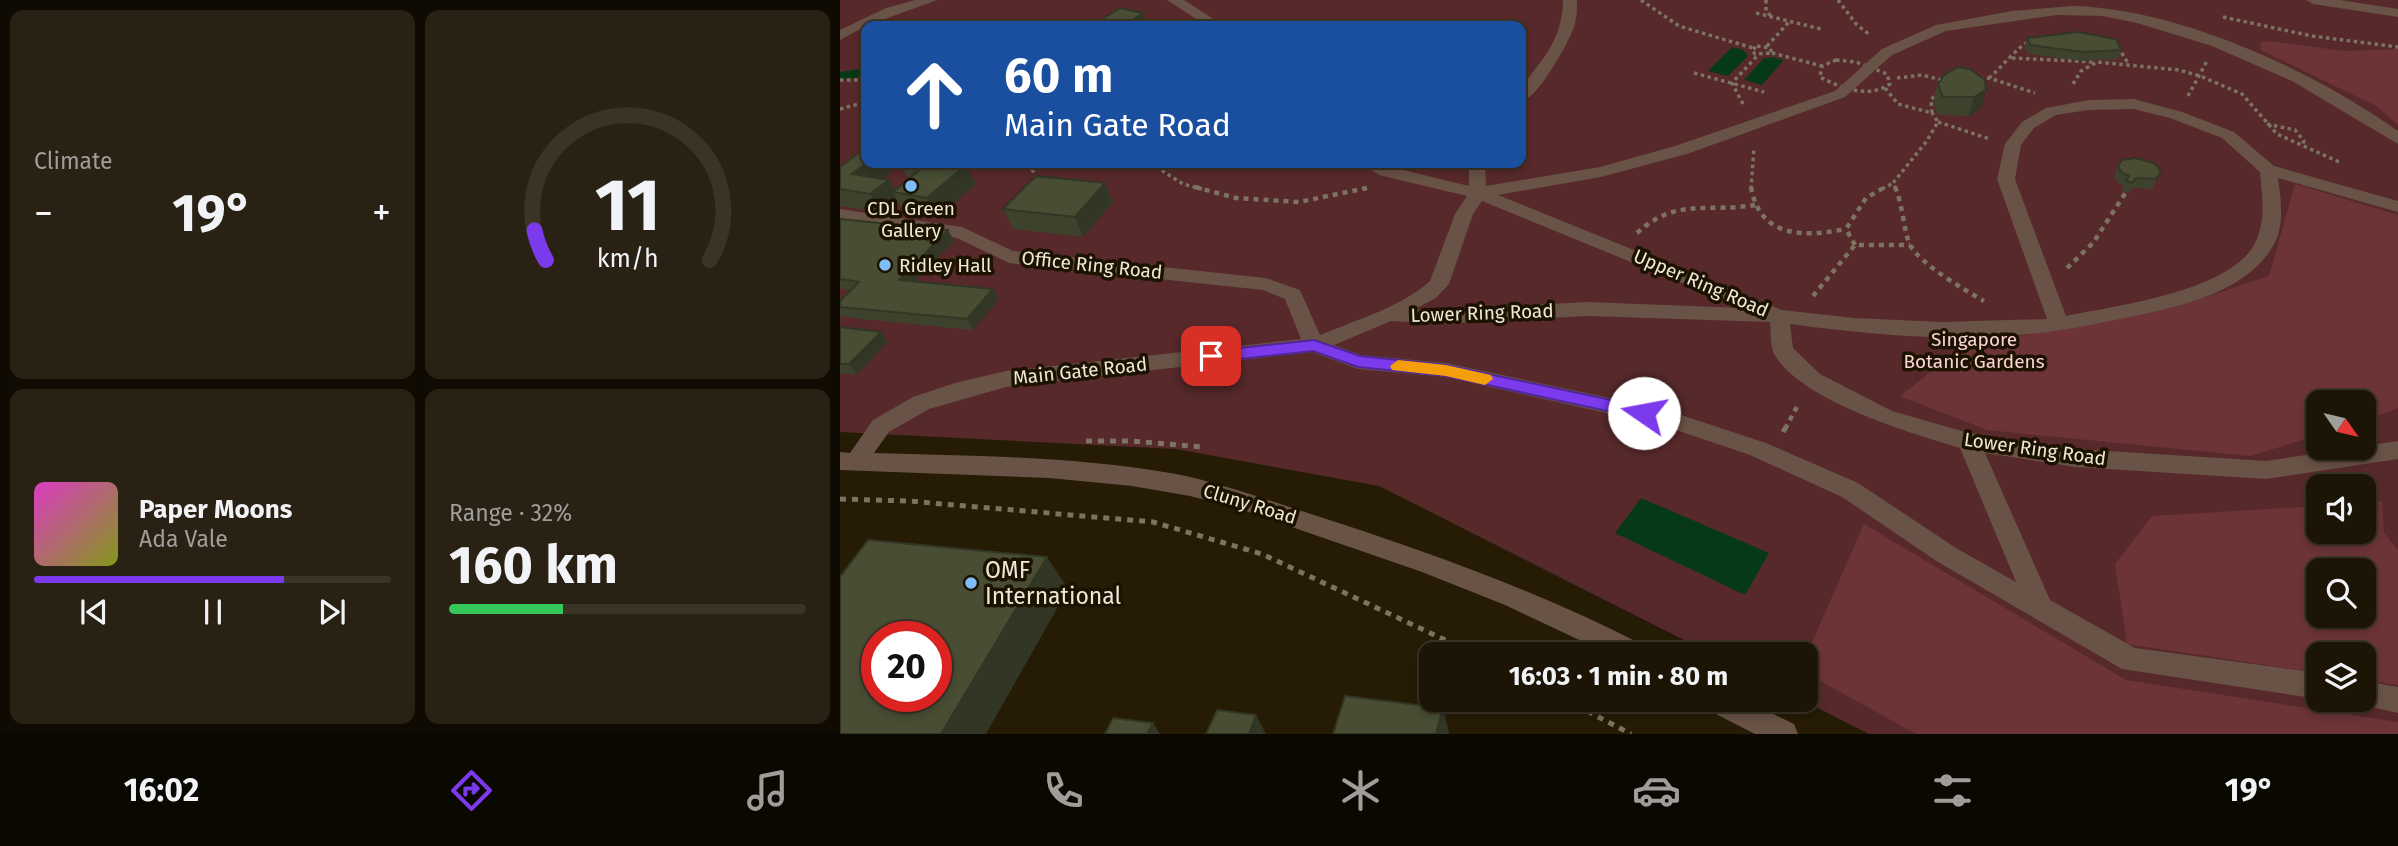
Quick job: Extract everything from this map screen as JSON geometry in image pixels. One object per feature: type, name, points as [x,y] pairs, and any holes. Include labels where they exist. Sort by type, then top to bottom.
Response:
[{"type":"street","points":[[871,21],[891,11],[930,0]]},
{"type":"street","points":[[1174,0],[1209,21]]},
{"type":"street","points":[[1526,90],[1558,48],[1571,9],[1570,0]]},
{"type":"street","points":[[2313,0],[2398,13]]},
{"type":"street","points":[[1379,168],[1478,193],[1601,172],[1756,126],[1840,94],[1851,88],[1890,50],[1939,28],[2011,15],[2061,10],[2102,12],[2167,27],[2216,43],[2264,62],[2371,117],[2398,139]]},
{"type":"street","points":[[840,36],[861,26]]},
{"type":"street","points":[[2059,324],[2006,179],[2013,144],[2028,125],[2052,111],[2089,105],[2134,104],[2176,115],[2228,135],[2268,170],[2398,208]]},
{"type":"street","points":[[1477,168],[1478,193]]},
{"type":"street","name":"Upper Ring Road","points":[[1478,193],[1787,317],[1879,327],[2026,328],[2170,302],[2234,277],[2265,244],[2273,209],[2268,170]]},
{"type":"street","name":"Main Gate Road","points":[[848,462],[881,426],[921,403],[955,391],[1006,379],[1314,345],[1389,314],[1429,293],[1439,284],[1464,214],[1478,193]]},
{"type":"street","name":"Office Ring Road","points":[[840,214],[962,233],[1009,257],[1266,284],[1293,295],[1314,345]]},
{"type":"street","name":"Lower Ring Road","points":[[1389,314],[1440,317],[1587,309],[1787,317],[1783,351],[1812,379],[1885,417],[1969,442],[2076,458],[2266,470],[2398,450]]},
{"type":"street","points":[[1314,345],[1358,362],[1446,370],[1666,418],[1771,454],[1850,490],[1947,555],[2130,660],[2306,684]]},
{"type":"street","points":[[1969,442],[2040,610]]},
{"type":"street","name":"Cluny Road","points":[[848,462],[1091,471],[1174,483],[1228,495],[1402,553],[1578,624],[1612,642]]},
{"type":"street","points":[[2376,696],[2398,700]]},
{"type":"street","points":[[1740,712],[1784,734]]},
{"type":"path","points":[[1641,0],[1679,26],[1753,48],[1767,46],[1790,21]]},
{"type":"path","points":[[1766,0],[1766,11],[1771,17]]},
{"type":"path","points":[[1838,0],[1857,25],[1890,50]]},
{"type":"path","points":[[1756,13],[1821,29]]},
{"type":"path","points":[[2234,19],[2312,36],[2398,47]]},
{"type":"path","points":[[1989,78],[2012,58],[2021,45],[2037,40]]},
{"type":"path","points":[[2384,44],[2391,41]]},
{"type":"path","points":[[2176,115],[2216,43]]},
{"type":"path","points":[[2114,44],[2129,64]]},
{"type":"path","points":[[1767,46],[1772,49],[1772,53]]},
{"type":"path","points":[[1753,48],[1753,52],[1758,55]]},
{"type":"path","points":[[2016,51],[2026,51]]},
{"type":"path","points":[[1732,83],[1758,55],[1772,53],[1822,66]]},
{"type":"path","points":[[2115,53],[2123,53]]},
{"type":"path","points":[[2012,58],[2097,62]]},
{"type":"path","points":[[1694,73],[1764,92]]},
{"type":"path","points":[[1891,79],[1922,75],[1951,83],[1933,96],[1930,104],[1938,122],[2013,144]]},
{"type":"path","points":[[1976,79],[1989,78],[2036,93],[2069,108]]},
{"type":"path","points":[[840,80],[861,80]]},
{"type":"path","points":[[1732,83],[1756,126],[1751,186],[1755,205],[1770,223],[1791,233],[1817,235],[1846,229],[1866,198],[1893,183],[1926,142],[1938,122]]},
{"type":"path","points":[[1885,88],[1898,105],[1934,113]]},
{"type":"path","points":[[840,109],[861,103]]},
{"type":"path","points":[[2266,124],[2295,130],[2304,141],[2302,145]]},
{"type":"path","points":[[1032,168],[1038,181],[1038,190]]},
{"type":"path","points":[[1158,168],[1183,184],[1236,198],[1261,200],[1310,200],[1344,194],[1409,176]]},
{"type":"path","points":[[1893,183],[1902,202],[1910,245],[1943,276],[2026,328]]},
{"type":"path","points":[[2043,284],[2081,258],[2103,233],[2126,192]]},
{"type":"path","points":[[1623,250],[1647,222],[1659,214],[1674,209],[1728,210],[1755,205]]},
{"type":"path","points":[[1846,229],[1854,245]]},
{"type":"path","points":[[1787,317],[1854,245],[1910,245]]},
{"type":"path","points":[[1771,454],[1812,379]]},
{"type":"path","points":[[840,499],[908,501],[1153,522],[1262,554],[1449,642]]},
{"type":"path","points":[[1589,712],[1631,734]]},
{"type":"green space","name":"Singapore Botanic Gardens","points":[[840,0],[2398,0],[2398,734],[1869,734],[1818,708],[1818,642],[1688,642],[1379,486],[1176,449],[840,432]]},
{"type":"green space","points":[[2268,41],[2344,51],[2398,49],[2398,125],[2376,106],[2261,50],[2260,43]]},
{"type":"green space","points":[[2295,184],[2398,215],[2398,408],[2376,416],[2376,390],[2306,390],[2306,439],[2250,456],[1987,430],[1900,396],[1962,347],[2176,307],[2269,276]]},
{"type":"green space","points":[[2382,501],[2384,533],[2398,550],[2398,685],[2376,682],[2376,642],[2306,642],[2306,671],[2127,644],[2115,564],[2152,516],[2306,507],[2306,544],[2376,544],[2376,502]]},
{"type":"green space","points":[[1864,524],[2126,680],[2306,708],[2306,712],[2333,712],[2398,722],[2398,734],[1916,734],[1818,680],[1818,642],[1812,642]]},
{"type":"shaded area","points":[[1732,47],[1743,50],[1748,56],[1728,76],[1708,71]]},
{"type":"shaded area","points":[[1772,57],[1784,60],[1762,85],[1744,80],[1763,59]]},
{"type":"shaded area","points":[[1641,498],[1769,553],[1745,595],[1615,533]]},
{"type":"building","points":[[1120,8],[1143,13],[1131,21],[1101,20]]},
{"type":"building","points":[[2078,32],[2116,39],[2121,50],[2086,52],[2058,49],[2030,45],[2027,38]]},
{"type":"building","points":[[1958,67],[1970,69],[1985,80],[1986,90],[1974,97],[1943,97],[1938,84],[1944,75]]},
{"type":"building","points":[[861,151],[861,167],[852,174],[889,180],[870,194],[840,189],[840,167]]},
{"type":"building","points":[[2135,158],[2154,163],[2161,171],[2156,179],[2136,178],[2132,183],[2126,181],[2129,176],[2122,173],[2118,166],[2122,160]]},
{"type":"building","points":[[922,168],[962,168],[927,198],[893,192]]},
{"type":"building","points":[[1036,176],[1105,183],[1075,217],[1003,209]]},
{"type":"building","name":"Ridley Hall","points":[[840,219],[948,230],[899,280],[993,289],[967,319],[840,307],[840,301],[859,282],[840,279]]},
{"type":"building","points":[[840,327],[881,332],[849,364],[840,364]]},
{"type":"building","points":[[868,540],[1047,557],[941,734],[840,734],[840,577]]},
{"type":"building","points":[[1345,696],[1419,705],[1419,712],[1442,712],[1436,734],[1333,734]]},
{"type":"building","points":[[1217,710],[1256,715],[1249,734],[1206,734]]},
{"type":"building","points":[[1113,718],[1153,723],[1147,734],[1105,734]]},
{"type":"waterway","points":[[840,76],[861,73]]},
{"type":"slow traffic","points":[[1398,366],[1446,370],[1485,379]]},
{"type":"place","name":"CDL Green Gallery","points":[[911,186]]},
{"type":"place","name":"Ridley Hall","points":[[885,265]]},
{"type":"place","name":"OMF International","points":[[971,583]]},
{"type":"route","points":[[1211,356],[1314,345],[1358,362],[1446,370],[1644,413]]}]
